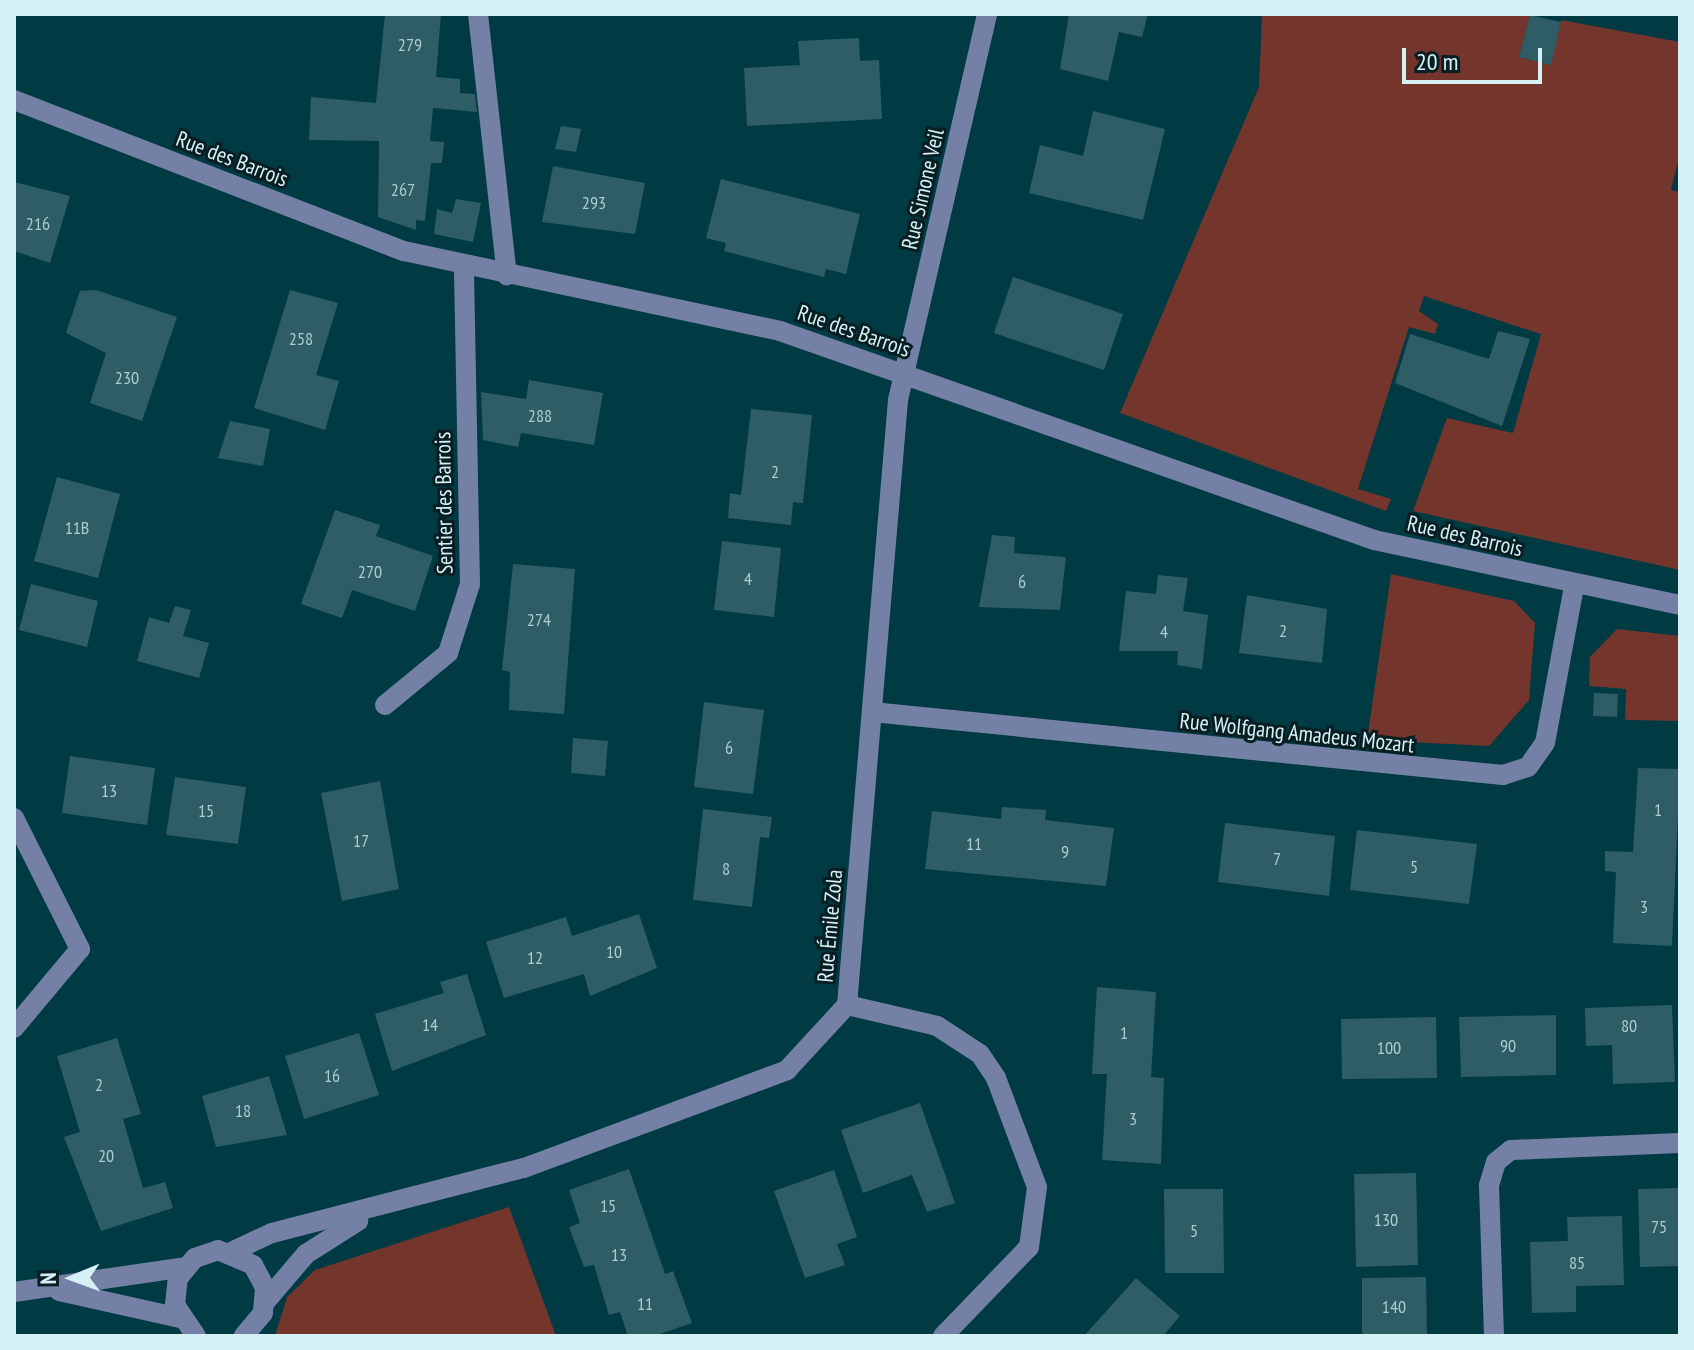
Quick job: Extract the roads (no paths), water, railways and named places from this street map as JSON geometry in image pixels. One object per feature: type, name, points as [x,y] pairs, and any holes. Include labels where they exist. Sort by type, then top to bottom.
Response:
[{"type":"street","points":[[478,14],[507,275]]},
{"type":"street","name":"Rue Simone Veil","points":[[903,374],[987,14]]},
{"type":"street","name":"Rue des Barrois","points":[[14,100],[464,268],[780,331],[1374,540],[1574,586],[1680,605]]},
{"type":"street","name":"Sentier des Barrois","points":[[385,705],[448,653],[470,584],[464,268]]},
{"type":"street","name":"Rue Émile Zola","points":[[48,1289],[185,1267],[206,1253],[231,1252],[272,1233],[372,1213],[524,1168],[787,1070],[847,1005],[903,374]]},
{"type":"street","name":"Rue Wolfgang Amadeus Mozart","points":[[872,712],[1503,775],[1528,767],[1545,743],[1574,586]]},
{"type":"street","points":[[14,818],[80,949],[14,1028]]},
{"type":"street","points":[[847,1005],[937,1026],[980,1054],[996,1078],[1037,1187],[1029,1247],[943,1336]]},
{"type":"street","points":[[1494,1336],[1489,1185],[1496,1162],[1511,1150],[1680,1143]]},
{"type":"street","name":"Rue Émile Zola","points":[[266,1301],[306,1254],[372,1213]]},
{"type":"street","points":[[231,1252],[261,1276],[266,1301],[253,1332]]},
{"type":"street","points":[[185,1267],[175,1292],[180,1318],[196,1336]]},
{"type":"street","points":[[14,1292],[48,1289],[180,1318]]}]
